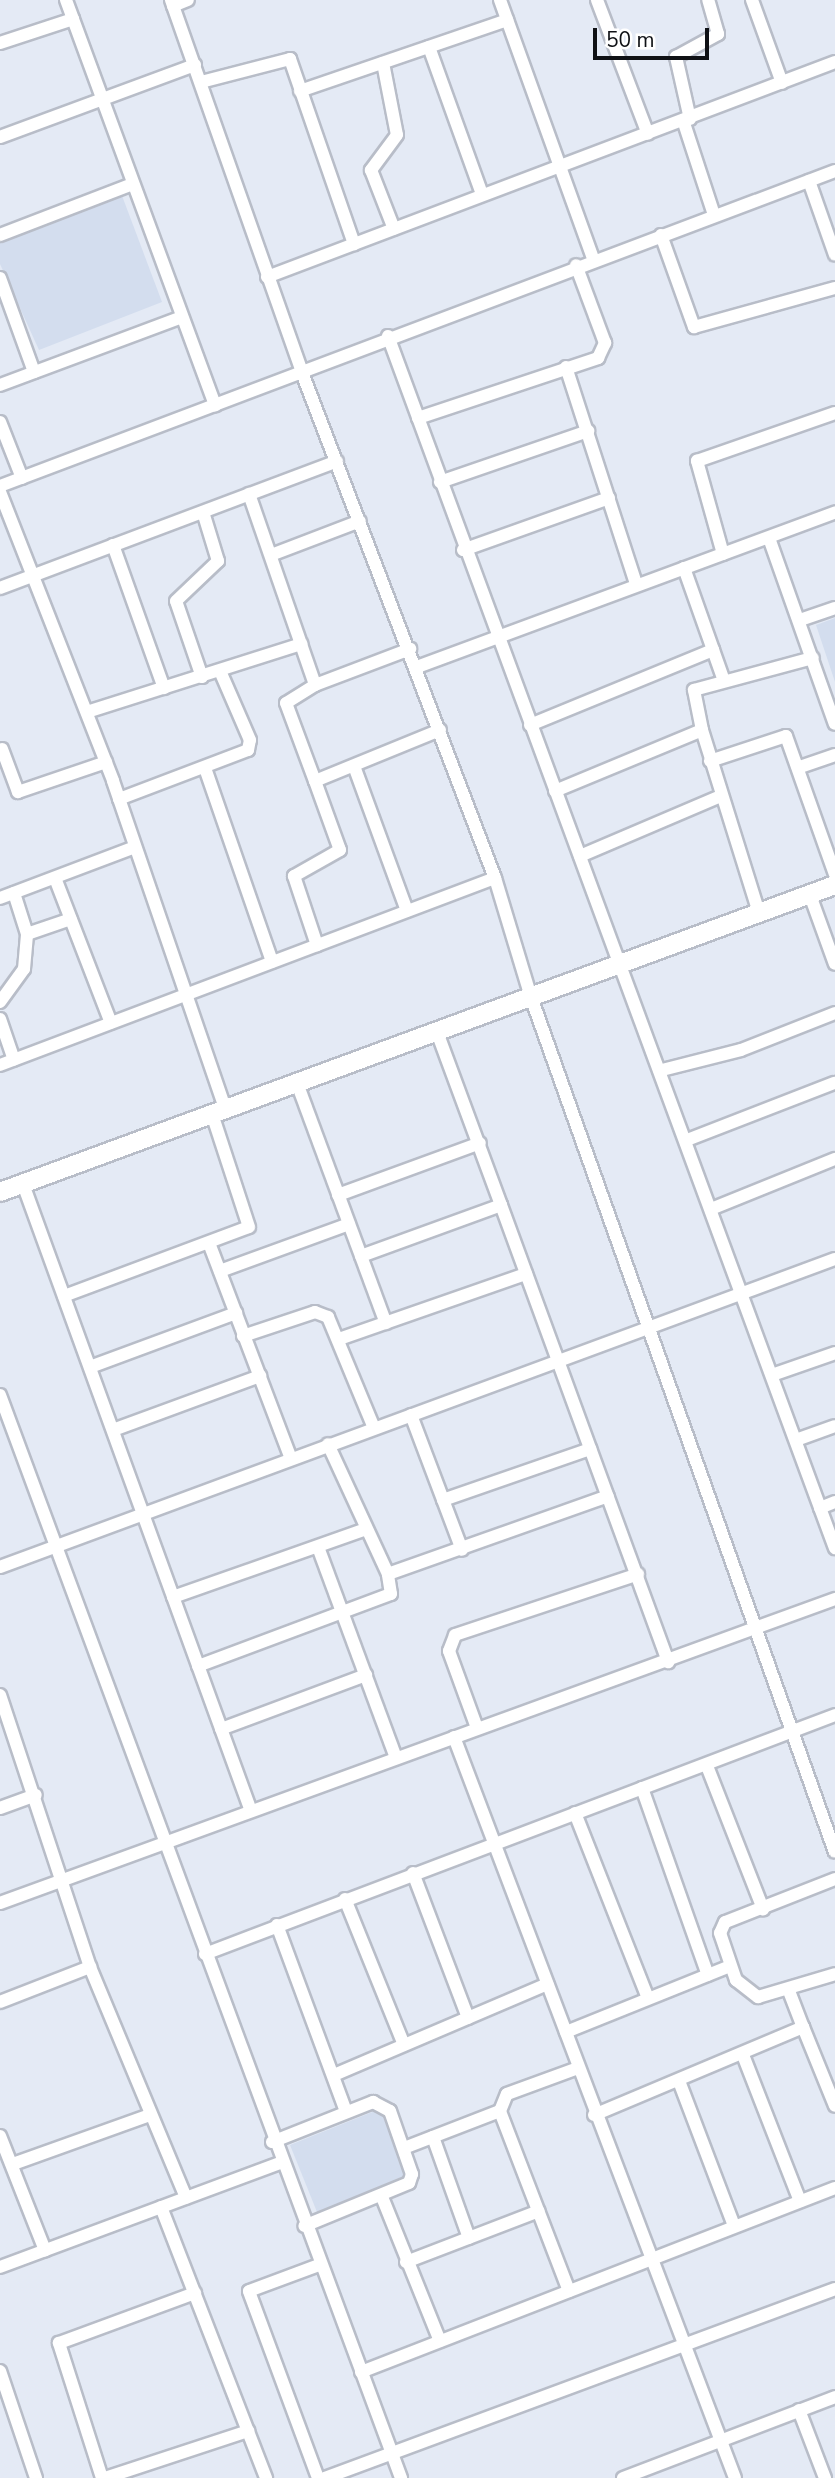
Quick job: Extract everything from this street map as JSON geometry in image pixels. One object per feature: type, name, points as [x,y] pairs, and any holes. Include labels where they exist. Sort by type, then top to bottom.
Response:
[{"type":"street","points":[[66,0],[215,405]]},
{"type":"street","points":[[188,0],[172,3],[267,277],[495,878],[531,997],[652,1325],[754,1630],[835,1852]]},
{"type":"street","points":[[500,0],[593,259]]},
{"type":"street","points":[[597,0],[648,134]]},
{"type":"street","points":[[708,0],[719,34],[676,57],[686,120],[714,215]]},
{"type":"street","points":[[752,0],[782,83]]},
{"type":"street","points":[[0,43],[73,19]]},
{"type":"street","points":[[300,91],[508,20]]},
{"type":"street","points":[[429,47],[482,194]]},
{"type":"street","points":[[201,82],[284,57],[293,64],[354,244]]},
{"type":"street","points":[[267,277],[835,62]]},
{"type":"street","points":[[383,63],[397,135],[371,170],[394,229]]},
{"type":"street","points":[[0,137],[195,65]]},
{"type":"street","points":[[0,486],[576,265],[835,171]]},
{"type":"street","points":[[808,181],[835,255]]},
{"type":"street","points":[[0,235],[133,184]]},
{"type":"street","points":[[661,235],[694,327],[835,288]]},
{"type":"street","points":[[418,418],[566,367],[604,351],[576,265]]},
{"type":"street","points":[[0,278],[34,372]]},
{"type":"street","points":[[0,384],[182,317]]},
{"type":"street","points":[[388,336],[463,550],[662,1070],[835,1548]]},
{"type":"street","points":[[566,367],[636,584]]},
{"type":"street","points":[[723,554],[697,461],[835,413]]},
{"type":"street","points":[[0,422],[22,478]]},
{"type":"street","points":[[440,482],[588,431]]},
{"type":"street","points":[[0,588],[337,461]]},
{"type":"street","points":[[0,492],[119,799],[184,995],[251,1222],[209,1243],[64,1296]]},
{"type":"street","points":[[249,494],[315,685]]},
{"type":"street","points":[[463,550],[609,498]]},
{"type":"street","points":[[202,512],[218,561],[176,601],[202,677]]},
{"type":"street","points":[[417,667],[835,512]]},
{"type":"street","points":[[271,555],[360,521]]},
{"type":"street","points":[[769,538],[835,724]]},
{"type":"street","points":[[113,545],[164,688]]},
{"type":"street","points":[[684,568],[724,681]]},
{"type":"street","points":[[800,620],[835,608]]},
{"type":"street","points":[[87,712],[302,644]]},
{"type":"street","points":[[317,945],[294,876],[341,850],[286,703],[315,685],[410,649]]},
{"type":"street","points":[[530,725],[713,650]]},
{"type":"street","points":[[759,913],[710,761],[692,693],[724,681],[813,658]]},
{"type":"street","points":[[119,799],[240,755],[250,740],[220,671]]},
{"type":"street","points":[[315,782],[440,730]]},
{"type":"street","points":[[555,791],[702,730]]},
{"type":"street","points":[[710,761],[783,735],[800,767],[835,874]]},
{"type":"street","points":[[1,746],[18,792],[106,762]]},
{"type":"street","points":[[800,767],[835,755]]},
{"type":"street","points":[[354,766],[407,911]]},
{"type":"street","points":[[205,768],[272,962]]},
{"type":"street","points":[[580,856],[721,796]]},
{"type":"street","points":[[0,898],[135,847]]},
{"type":"street","points":[[55,877],[111,1023]]},
{"type":"street","points":[[0,1065],[495,878]]},
{"type":"street","points":[[0,1192],[835,886]]},
{"type":"street","points":[[0,1002],[24,969],[27,934],[14,893]]},
{"type":"street","points":[[810,895],[835,964]]},
{"type":"street","points":[[27,934],[71,919]]},
{"type":"street","points":[[662,1070],[741,1050],[835,1013]]},
{"type":"street","points":[[0,1019],[14,1060]]},
{"type":"street","points":[[437,1032],[480,1143],[668,1662]]},
{"type":"street","points":[[687,1140],[834,1082]]},
{"type":"street","points":[[296,1083],[386,1323]]},
{"type":"street","points":[[338,1195],[480,1143]]},
{"type":"street","points":[[711,1209],[835,1159]]},
{"type":"street","points":[[23,1184],[251,1811]]},
{"type":"street","points":[[361,1256],[501,1205]]},
{"type":"street","points":[[220,1271],[349,1224]]},
{"type":"street","points":[[209,1243],[291,1459]]},
{"type":"street","points":[[0,1567],[835,1259]]},
{"type":"street","points":[[339,1339],[526,1274]]},
{"type":"street","points":[[243,1336],[315,1312],[328,1317],[374,1428]]},
{"type":"street","points":[[90,1367],[236,1313]]},
{"type":"street","points":[[772,1376],[835,1353]]},
{"type":"street","points":[[113,1430],[260,1376]]},
{"type":"street","points":[[0,1395],[280,2163],[401,2478]]},
{"type":"street","points":[[411,1415],[461,1550]]},
{"type":"street","points":[[796,1440],[835,1426]]},
{"type":"street","points":[[198,1666],[391,1594],[388,1574],[363,1530],[328,1444]]},
{"type":"street","points":[[443,1500],[590,1449]]},
{"type":"street","points":[[388,1574],[608,1496]]},
{"type":"street","points":[[820,1508],[835,1502]]},
{"type":"street","points":[[173,1597],[363,1530]]},
{"type":"street","points":[[318,1547],[396,1758]]},
{"type":"street","points":[[477,1728],[449,1651],[455,1635],[638,1574]]},
{"type":"street","points":[[0,1903],[835,1599]]},
{"type":"street","points":[[221,1729],[366,1675]]},
{"type":"street","points":[[0,1695],[6,1733],[36,1794],[60,1882],[90,1967],[186,2198]]},
{"type":"street","points":[[205,1954],[491,1843],[707,1766],[835,1715]]},
{"type":"street","points":[[454,1737],[491,1843],[566,2032],[594,2115],[735,2478]]},
{"type":"street","points":[[707,1766],[762,1909]]},
{"type":"street","points":[[642,1788],[708,1975]]},
{"type":"street","points":[[0,1808],[36,1794]]},
{"type":"street","points":[[575,1814],[648,1998]]},
{"type":"street","points":[[413,1873],[468,2018]]},
{"type":"street","points":[[835,1880],[722,1927],[730,1966],[742,1989],[758,1997],[789,1991],[835,1973]]},
{"type":"street","points":[[345,1899],[404,2045]]},
{"type":"street","points":[[276,1925],[346,2112]]},
{"type":"street","points":[[566,2032],[730,1966]]},
{"type":"street","points":[[0,2002],[90,1967]]},
{"type":"street","points":[[334,2075],[547,1984]]},
{"type":"street","points":[[789,1991],[835,2106]]},
{"type":"street","points":[[594,2115],[743,2055],[803,2027]]},
{"type":"street","points":[[743,2055],[800,2201]]},
{"type":"street","points":[[569,2291],[500,2111],[507,2094],[578,2068]]},
{"type":"street","points":[[679,2081],[734,2225]]},
{"type":"street","points":[[272,2141],[373,2102],[386,2105],[404,2148],[409,2183],[382,2197],[304,2227]]},
{"type":"street","points":[[404,2148],[500,2111]]},
{"type":"street","points":[[13,2164],[150,2115]]},
{"type":"street","points":[[0,2136],[45,2250]]},
{"type":"street","points":[[433,2137],[469,2238]]},
{"type":"street","points":[[0,2266],[280,2163]]},
{"type":"street","points":[[361,2372],[835,2188]]},
{"type":"street","points":[[382,2197],[440,2342]]},
{"type":"street","points":[[161,2207],[266,2478]]},
{"type":"street","points":[[406,2262],[539,2211]]},
{"type":"street","points":[[318,2478],[249,2291],[319,2265]]},
{"type":"street","points":[[325,2478],[835,2289]]},
{"type":"street","points":[[195,2293],[59,2343],[104,2478],[248,2431]]},
{"type":"street","points":[[0,2371],[36,2478]]},
{"type":"street","points":[[631,2477],[720,2439],[835,2397]]},
{"type":"street","points":[[799,2410],[825,2478]]},
{"type":"shaded area","points":[[121,193],[162,302],[39,350],[0,264],[0,238]]},
{"type":"shaded area","points":[[835,618],[835,682],[816,625]]},
{"type":"shaded area","points":[[380,2109],[407,2177],[317,2212],[290,2145]]}]
